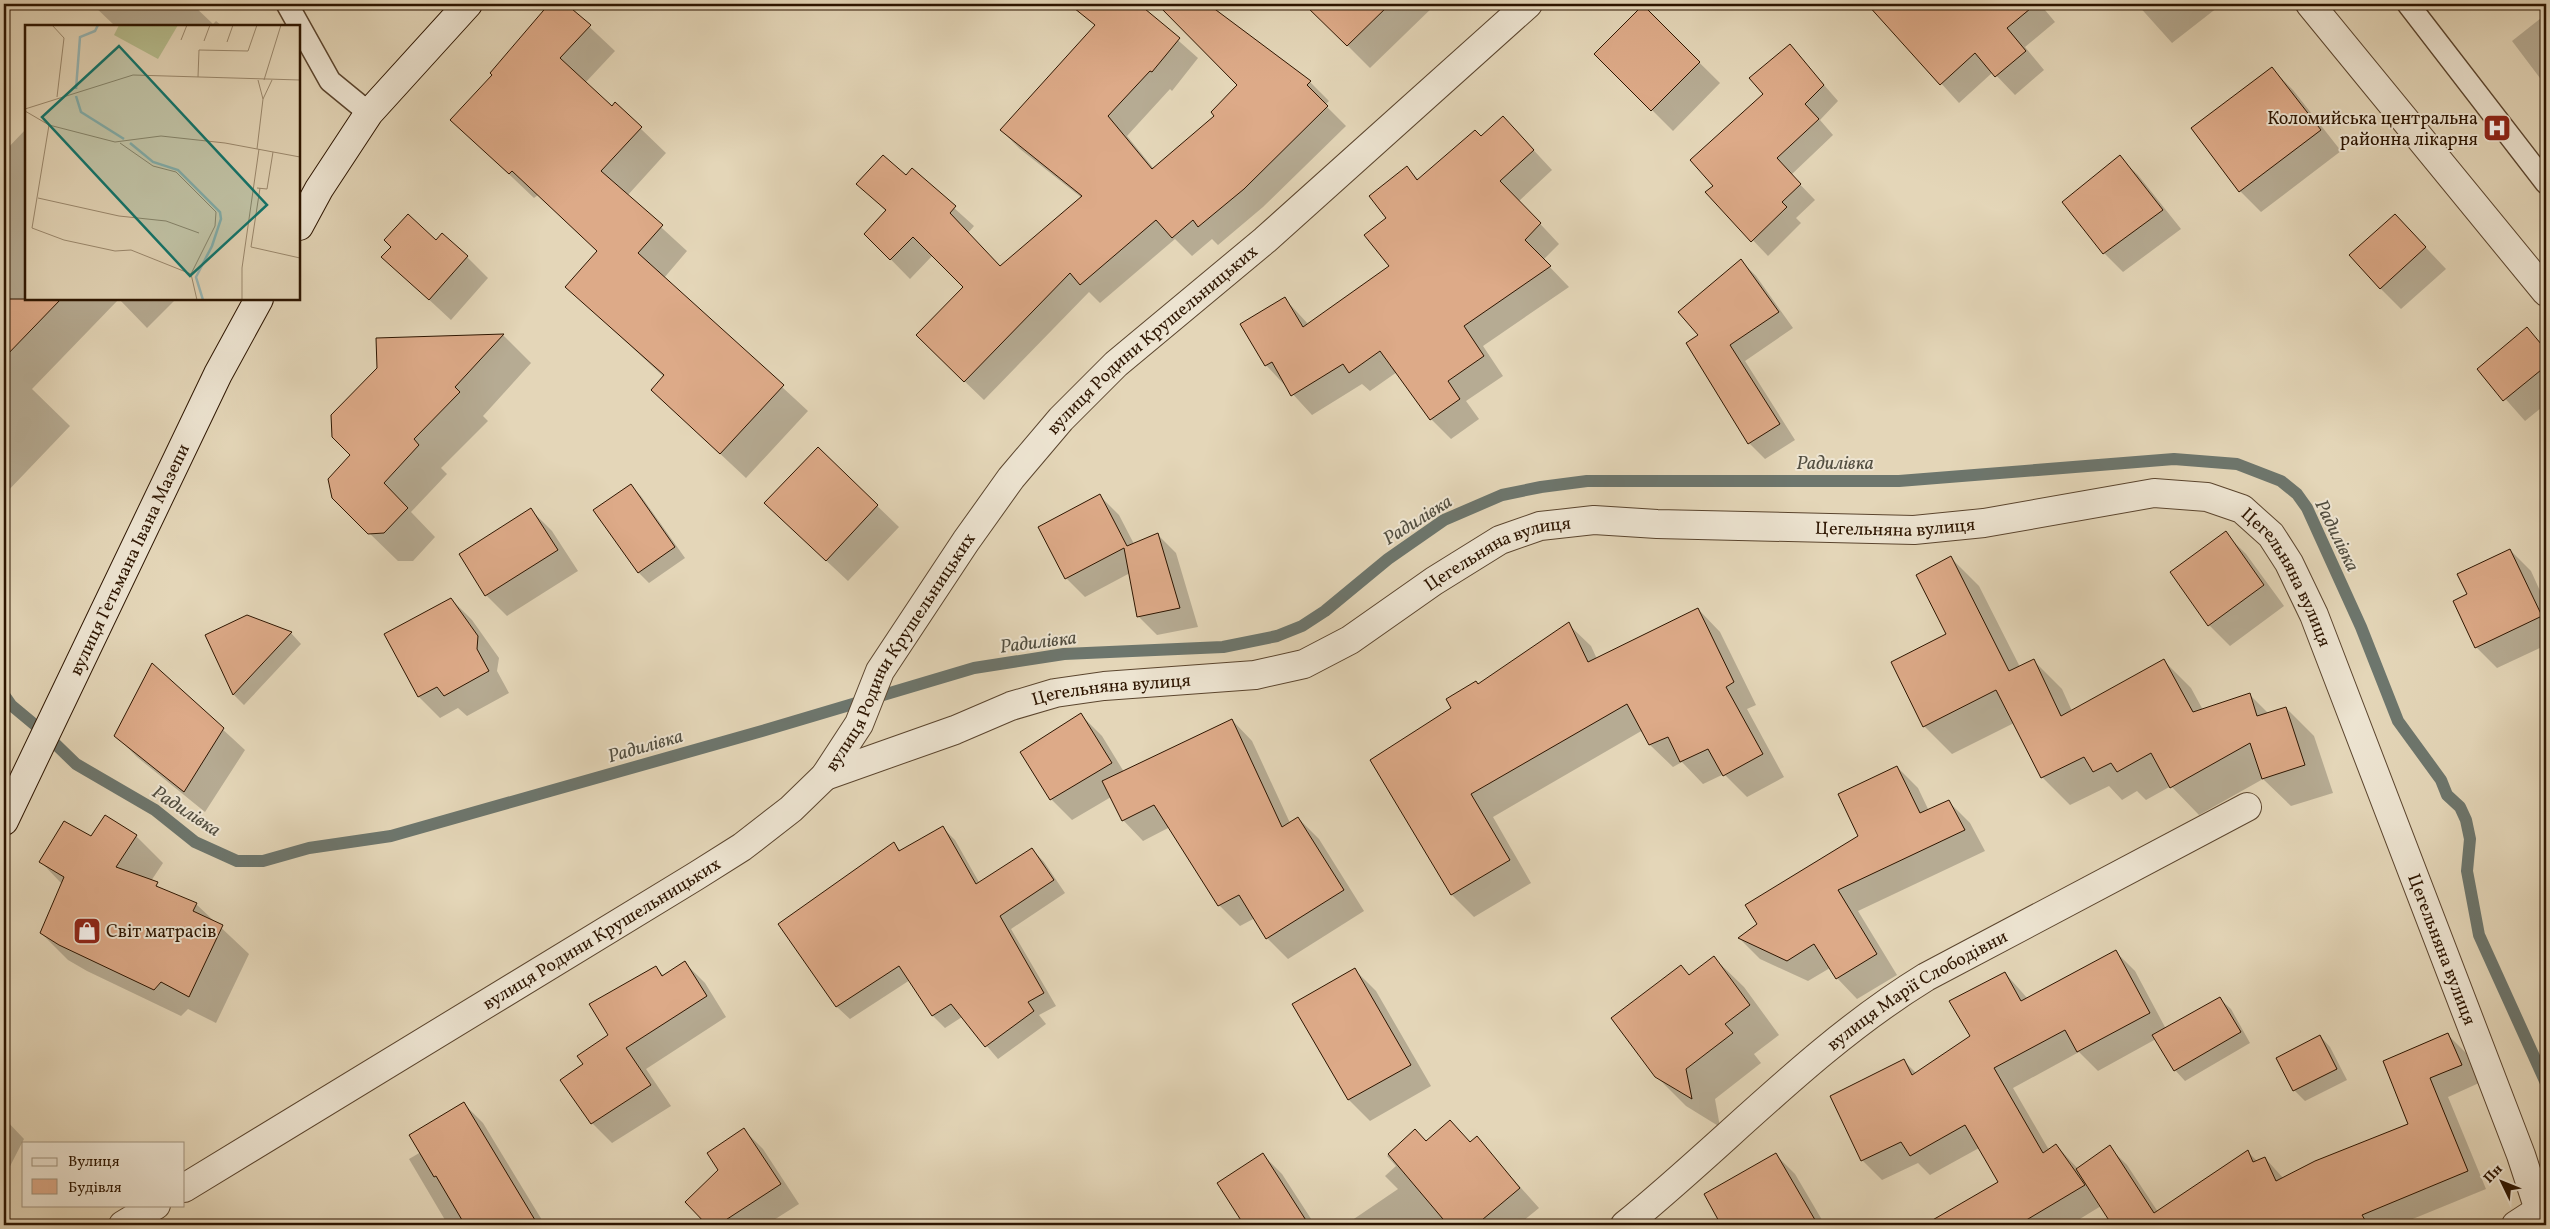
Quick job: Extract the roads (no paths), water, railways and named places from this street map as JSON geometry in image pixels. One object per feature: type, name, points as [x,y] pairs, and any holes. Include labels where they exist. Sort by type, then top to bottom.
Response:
[{"type":"street","points":[[300,224],[319,189],[369,113],[468,4]]},
{"type":"street","name":"вулиця Родини Крушельницьких","points":[[185,1187],[742,847],[791,809],[825,776],[859,724],[880,671],[966,541],[1011,478],[1061,419],[1116,364],[1265,240],[1528,4]]},
{"type":"street","points":[[2310,4],[2546,292]]},
{"type":"street","name":"вулиця Гетьмана Івана Мазепи","points":[[4,821],[61,697],[214,382],[258,300]]},
{"type":"street","name":"Цегельняна вулиця","points":[[825,776],[955,730],[1011,706],[1054,693],[1104,686],[1255,675],[1304,664],[1350,640],[1434,581],[1500,540],[1540,526],[1594,520],[1667,524],[1914,530],[1984,523],[2154,493],[2208,497],[2242,508],[2271,535],[2289,563],[2306,598],[2543,1212]]},
{"type":"street","name":"вулиця Марії Слободівни","points":[[1625,1225],[1668,1190],[1821,1052],[1882,1004],[1926,977],[2247,807]]},
{"type":"street","points":[[123,1225],[154,1206]]},
{"type":"street","points":[[2516,1225],[2543,1212]]},
{"type":"lane","points":[[287,4],[299,25]]},
{"type":"lane","points":[[2408,4],[2546,183]]},
{"type":"lane","points":[[300,27],[330,81],[369,113]]},
{"type":"waterway","name":"Радилівка","points":[[4,695],[11,705],[41,730],[76,764],[155,810],[195,842],[237,861],[263,861],[309,848],[391,836],[762,731],[974,668],[1064,654],[1223,647],[1277,636],[1302,626],[1325,611],[1388,559],[1444,520],[1502,495],[1541,487],[1587,481],[1899,481],[2174,459],[2237,464],[2281,481],[2297,494],[2307,508],[2361,627],[2398,721],[2441,780],[2447,795],[2460,807],[2466,820],[2470,839],[2467,871],[2479,935],[2546,1083]]},
{"type":"place","name":"Коломийська центральна районна лікарня","points":[[2497,128]]},
{"type":"place","name":"Світ матрасів","points":[[87,931]]}]
